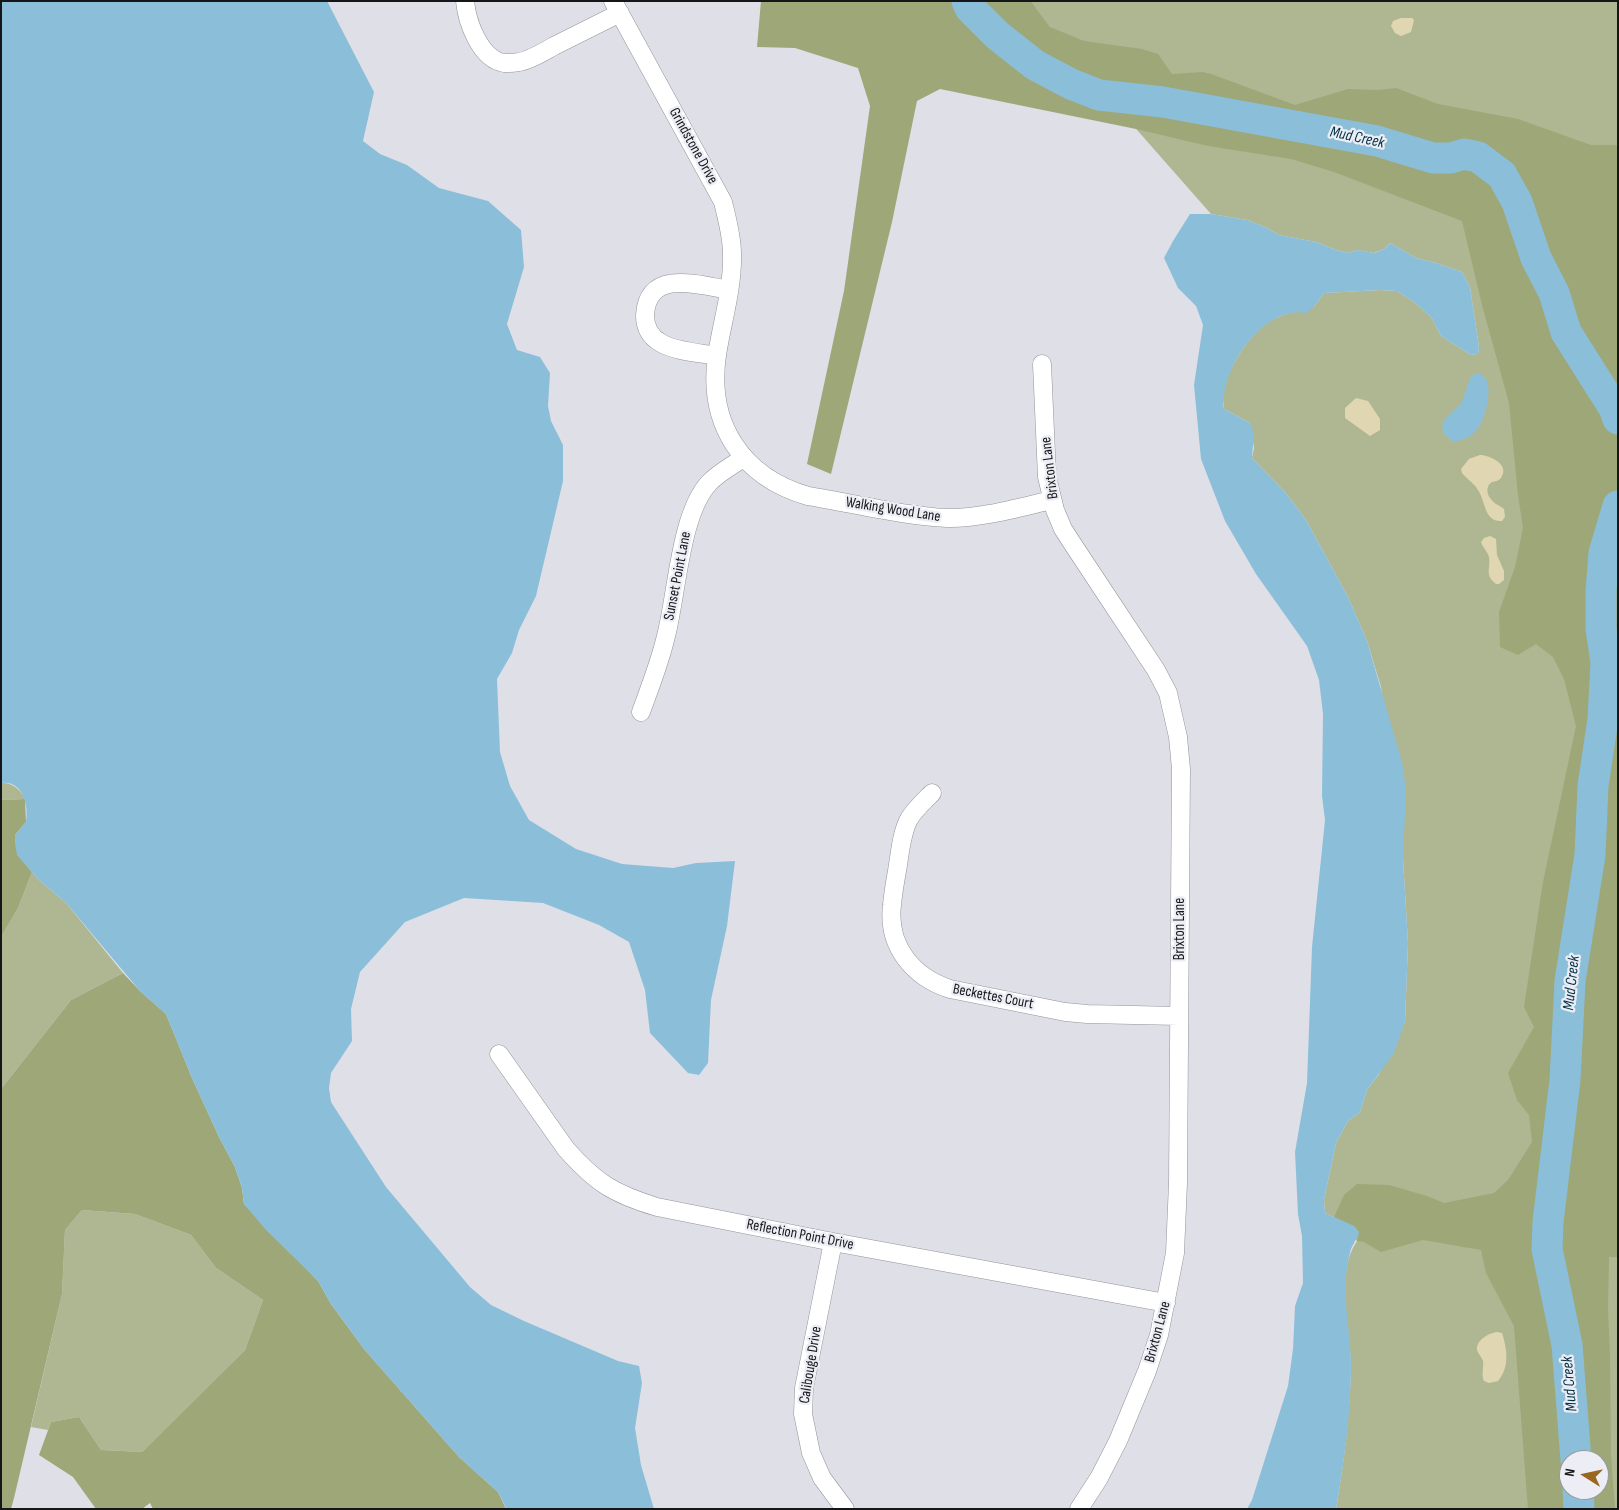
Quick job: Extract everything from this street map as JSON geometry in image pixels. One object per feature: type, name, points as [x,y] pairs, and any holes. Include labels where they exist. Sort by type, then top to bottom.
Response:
[{"type":"street","name":"Grindstone Drive","points":[[465,1],[466,14],[472,31],[481,45],[489,55],[505,63],[520,62],[534,56],[616,7],[723,202],[729,227],[732,254],[729,290],[714,382],[719,410],[728,433],[743,458]]},
{"type":"street","points":[[717,356],[662,345],[653,338],[647,329],[646,305],[656,290],[670,283],[685,282],[729,290]]},
{"type":"street","name":"Brixton Lane","points":[[1042,364],[1047,477],[1052,500],[1063,529],[1072,544],[1156,670],[1168,693],[1174,711],[1181,769],[1178,1182],[1175,1253],[1166,1303],[1153,1353],[1133,1409],[1099,1478],[1079,1509]]},
{"type":"street","name":"Walking Wood Lane","points":[[743,458],[757,470],[791,491],[808,496],[919,515],[949,518],[980,515],[1052,500]]},
{"type":"street","name":"Sunset Point Lane","points":[[641,712],[666,638],[687,525],[697,502],[709,483],[743,458]]},
{"type":"street","name":"Beckettes Court","points":[[932,793],[917,808],[909,820],[902,842],[891,906],[893,928],[900,950],[917,972],[938,985],[950,989],[1065,1012],[1179,1016]]},
{"type":"street","name":"Reflection Point Drive","points":[[499,1054],[566,1148],[592,1176],[612,1190],[629,1198],[658,1207],[833,1242],[1166,1303]]},
{"type":"street","name":"Calibouge Drive","points":[[833,1242],[804,1388],[803,1414],[811,1453],[822,1478],[845,1509]]},
{"type":"green space","points":[[761,1],[1031,1],[1050,27],[1084,41],[1142,49],[1158,54],[1172,74],[1203,72],[1211,74],[1295,105],[1348,89],[1378,90],[1396,88],[1438,104],[1518,119],[1591,145],[1618,146],[1618,1257],[1609,1257],[1608,1307],[1611,1455],[1615,1509],[1528,1509],[1514,1326],[1486,1273],[1481,1250],[1423,1240],[1381,1252],[1364,1242],[1357,1241],[1359,1232],[1354,1226],[1334,1217],[1344,1195],[1357,1184],[1389,1185],[1444,1203],[1494,1193],[1508,1180],[1532,1142],[1529,1115],[1517,1100],[1508,1073],[1534,1027],[1524,1007],[1543,882],[1576,726],[1564,679],[1553,657],[1536,644],[1518,655],[1500,647],[1499,612],[1515,567],[1523,528],[1509,403],[1482,305],[1462,221],[1334,172],[1291,159],[1208,146],[1136,129],[940,89],[917,101],[892,222],[831,474],[807,464],[844,291],[870,106],[858,68],[795,48],[757,47]]},
{"type":"green space","points":[[1031,1],[1618,1],[1618,1509],[1336,1509],[1346,1440],[1351,1372],[1345,1305],[1346,1271],[1350,1255],[1357,1241],[1334,1217],[1325,1213],[1324,1200],[1336,1143],[1348,1121],[1360,1112],[1367,1090],[1379,1074],[1405,1022],[1408,943],[1403,859],[1381,687],[1367,641],[1348,597],[1306,520],[1285,492],[1252,458],[1254,448],[1250,423],[1224,409],[1224,387],[1238,356],[1260,329],[1278,317],[1314,307],[1324,293],[1397,291],[1414,302],[1431,317],[1441,336],[1471,355],[1478,354],[1479,347],[1470,287],[1462,272],[1416,258],[1390,243],[1384,249],[1374,253],[1357,250],[1349,253],[1316,242],[1279,235],[1247,220],[1211,214],[1064,47]]},
{"type":"green space","points":[[1,783],[16,787],[25,799],[1,800]]},
{"type":"green space","points":[[25,799],[26,822],[15,835],[18,855],[32,872],[18,908],[1,937],[1,800]]},
{"type":"green space","points":[[32,872],[67,904],[123,973],[71,1000],[1,1089],[1,937],[18,908]]},
{"type":"green space","points":[[123,973],[166,1014],[192,1078],[235,1167],[242,1188],[244,1204],[318,1281],[331,1304],[364,1349],[459,1457],[498,1492],[506,1509],[153,1509],[150,1503],[142,1509],[96,1509],[73,1477],[39,1455],[51,1422],[79,1417],[101,1450],[142,1452],[245,1350],[263,1300],[216,1268],[191,1235],[135,1214],[82,1210],[65,1230],[62,1294],[11,1509],[1,1509],[1,1089],[71,1000]]},
{"type":"green space","points":[[82,1210],[135,1214],[191,1235],[216,1268],[263,1300],[245,1350],[142,1452],[101,1450],[79,1417],[51,1422],[48,1430],[31,1427],[62,1294],[65,1230]]},
{"type":"sand","points":[[1401,18],[1412,18],[1414,20],[1411,32],[1401,36],[1395,33],[1391,26],[1393,21]]},
{"type":"sand","points":[[1356,398],[1368,401],[1380,419],[1380,430],[1370,436],[1345,418],[1345,408]]},
{"type":"sand","points":[[1480,455],[1493,458],[1503,468],[1501,478],[1490,483],[1487,490],[1492,500],[1504,509],[1505,517],[1502,521],[1496,520],[1489,515],[1475,485],[1462,473],[1461,469],[1469,459]]},
{"type":"sand","points":[[1490,536],[1496,539],[1497,555],[1504,571],[1504,580],[1499,584],[1492,581],[1490,577],[1488,553],[1481,542],[1484,538]]},
{"type":"sand","points":[[1497,1332],[1502,1333],[1504,1339],[1506,1364],[1498,1381],[1489,1383],[1484,1381],[1483,1378],[1483,1361],[1477,1346],[1484,1338]]},
{"type":"water","points":[[1,1],[327,1],[374,92],[363,141],[380,154],[407,165],[439,188],[488,201],[521,230],[524,267],[507,324],[517,350],[540,357],[550,373],[548,406],[551,421],[563,445],[563,481],[536,596],[519,630],[512,653],[497,679],[500,752],[510,786],[529,820],[576,849],[622,864],[673,868],[696,863],[735,861],[727,926],[711,1000],[708,1063],[699,1075],[688,1073],[650,1033],[645,990],[629,942],[599,925],[543,903],[464,898],[405,922],[360,972],[351,1009],[352,1041],[331,1073],[329,1088],[331,1102],[386,1187],[470,1287],[491,1305],[524,1321],[618,1361],[639,1366],[642,1383],[635,1428],[641,1465],[654,1509],[506,1508],[498,1492],[459,1457],[364,1349],[331,1304],[318,1281],[266,1230],[244,1204],[242,1188],[235,1167],[192,1078],[166,1014],[140,991],[67,904],[38,879],[17,855],[15,835],[26,822],[25,802],[23,795],[15,786],[9,783],[1,783]]},
{"type":"water","points":[[1190,214],[1211,214],[1247,220],[1279,235],[1316,242],[1349,253],[1357,250],[1375,253],[1384,249],[1390,243],[1416,258],[1462,272],[1470,287],[1479,347],[1478,354],[1471,355],[1441,336],[1431,317],[1414,302],[1397,291],[1324,293],[1314,307],[1306,313],[1290,313],[1274,319],[1247,343],[1236,359],[1224,393],[1224,409],[1250,423],[1254,433],[1252,458],[1285,492],[1306,520],[1348,597],[1367,641],[1402,762],[1406,789],[1403,859],[1408,943],[1405,1022],[1394,1053],[1367,1090],[1360,1112],[1348,1121],[1336,1143],[1324,1200],[1325,1213],[1354,1226],[1359,1232],[1351,1250],[1347,1268],[1346,1298],[1351,1371],[1346,1440],[1336,1509],[1247,1509],[1252,1500],[1288,1386],[1293,1349],[1295,1306],[1303,1283],[1302,1236],[1298,1214],[1295,1152],[1307,1083],[1312,947],[1325,820],[1322,796],[1323,714],[1319,680],[1307,646],[1256,574],[1225,521],[1201,459],[1194,385],[1203,325],[1196,306],[1178,288],[1164,258]]},
{"type":"water","points":[[1479,373],[1488,383],[1487,406],[1484,415],[1478,429],[1472,435],[1453,442],[1445,435],[1442,428],[1444,420],[1461,404],[1471,376]]},
{"type":"waterway","name":"Mud Creek","points":[[967,1],[970,8],[997,35],[1035,65],[1071,84],[1099,95],[1163,102],[1377,141],[1433,158],[1451,158],[1464,154],[1478,157],[1502,175],[1517,202],[1536,258],[1554,293],[1566,332],[1614,408],[1618,419]]},
{"type":"waterway","name":"Mud Creek","points":[[1575,1450],[1567,1345],[1547,1249],[1548,1222],[1565,1080],[1570,981],[1590,855],[1593,786],[1603,719],[1606,662],[1601,629],[1601,591],[1604,553],[1618,506]]},
{"type":"waterway","name":"Mud Creek","points":[[1579,1500],[1579,1509]]}]
